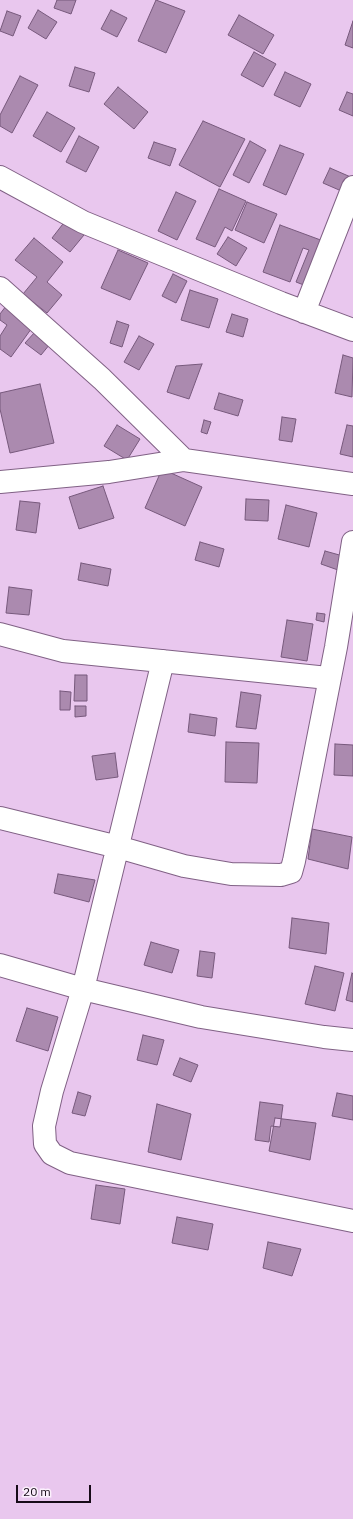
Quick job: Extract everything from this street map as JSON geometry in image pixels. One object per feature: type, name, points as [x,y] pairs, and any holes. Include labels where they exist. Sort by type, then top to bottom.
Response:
[{"type":"street","points":[[0,177],[83,222],[304,312],[353,330]]},
{"type":"street","points":[[304,312],[353,187]]},
{"type":"street","points":[[0,288],[102,379],[184,460]]},
{"type":"street","points":[[0,482],[109,472],[184,460],[353,484]]},
{"type":"street","points":[[0,818],[118,847],[184,866],[231,874],[280,875],[291,872],[328,678],[344,649],[353,542]]},
{"type":"street","points":[[0,634],[63,651],[328,678]]},
{"type":"street","points":[[163,661],[83,989],[52,1091],[44,1126],[46,1144],[52,1154],[70,1163],[353,1221]]},
{"type":"street","points":[[0,965],[83,989],[201,1017],[324,1037],[353,1040]]},
{"type":"building","points":[[57,0],[76,0],[71,14],[54,8]]},
{"type":"building","points":[[156,0],[185,11],[166,53],[138,41]]},
{"type":"building","points":[[38,10],[57,22],[46,39],[28,28]]},
{"type":"building","points":[[111,10],[127,18],[117,37],[101,29]]},
{"type":"building","points":[[7,11],[21,16],[13,36],[0,31]]},
{"type":"building","points":[[239,15],[274,35],[263,54],[228,35]]},
{"type":"building","points":[[353,21],[353,48],[345,45]]},
{"type":"building","points":[[254,52],[276,64],[263,87],[241,75]]},
{"type":"building","points":[[75,67],[95,73],[89,92],[69,86]]},
{"type":"building","points":[[285,72],[311,84],[300,107],[274,95]]},
{"type":"building","points":[[20,76],[38,85],[12,133],[0,126],[0,115]]},
{"type":"building","points":[[118,87],[148,112],[134,129],[104,104]]},
{"type":"building","points":[[347,92],[353,94],[353,116],[339,110]]},
{"type":"building","points":[[47,112],[75,128],[61,152],[33,136]]},
{"type":"building","points":[[203,121],[245,139],[220,187],[179,165]]},
{"type":"building","points":[[79,136],[99,147],[86,172],[66,162]]},
{"type":"building","points":[[250,141],[266,150],[249,183],[233,175]]},
{"type":"building","points":[[154,142],[176,149],[170,166],[148,158]]},
{"type":"building","points":[[280,145],[304,154],[286,195],[263,185]]},
{"type":"building","points":[[330,168],[353,178],[346,193],[323,183]]},
{"type":"building","points":[[219,189],[246,201],[232,231],[225,227],[215,247],[196,239]]},
{"type":"building","points":[[176,192],[196,201],[177,240],[158,231]]},
{"type":"building","points":[[247,202],[277,214],[264,243],[235,230]]},
{"type":"building","points":[[66,220],[84,235],[70,252],[52,238]]},
{"type":"building","points":[[280,225],[326,242],[309,287],[296,282],[309,250],[303,248],[290,282],[263,272]]},
{"type":"building","points":[[228,237],[247,248],[236,266],[217,254]]},
{"type":"building","points":[[34,238],[63,262],[47,282],[62,295],[47,313],[23,294],[37,277],[15,260]]},
{"type":"building","points":[[118,250],[148,263],[130,300],[101,288]]},
{"type":"building","points":[[173,274],[187,281],[176,303],[162,296]]},
{"type":"building","points":[[190,290],[218,299],[209,328],[181,320]]},
{"type":"building","points":[[6,306],[34,325],[11,357],[0,349],[0,336],[7,325],[0,320],[0,314]]},
{"type":"building","points":[[232,314],[248,319],[243,337],[226,332]]},
{"type":"building","points":[[117,321],[129,325],[122,347],[110,343]]},
{"type":"building","points":[[35,332],[50,344],[41,355],[25,343]]},
{"type":"building","points":[[139,336],[154,344],[139,370],[124,362]]},
{"type":"building","points":[[343,355],[353,358],[352,397],[335,393]]},
{"type":"building","points":[[202,364],[189,399],[167,392],[176,366]]},
{"type":"building","points":[[40,384],[54,443],[10,453],[0,409],[0,393]]},
{"type":"building","points":[[219,393],[243,400],[238,416],[214,409]]},
{"type":"building","points":[[282,417],[296,419],[292,442],[279,440]]},
{"type":"building","points":[[204,420],[211,422],[207,434],[201,432]]},
{"type":"building","points":[[117,425],[140,439],[127,460],[104,446]]},
{"type":"building","points":[[347,425],[353,426],[353,457],[340,454]]},
{"type":"building","points":[[162,469],[202,487],[185,526],[145,508]]},
{"type":"building","points":[[103,486],[114,518],[79,529],[69,497]]},
{"type":"building","points":[[246,499],[269,500],[268,521],[245,520]]},
{"type":"building","points":[[20,501],[40,503],[36,533],[16,530]]},
{"type":"building","points":[[286,505],[317,513],[309,547],[278,539]]},
{"type":"building","points":[[200,542],[224,549],[219,567],[195,560]]},
{"type":"building","points":[[325,551],[343,556],[338,570],[321,564]]},
{"type":"building","points":[[81,563],[111,569],[108,586],[78,580]]},
{"type":"building","points":[[9,587],[32,590],[29,615],[6,613]]},
{"type":"building","points":[[317,613],[325,614],[324,622],[316,620]]},
{"type":"building","points":[[287,620],[313,624],[307,661],[281,657]]},
{"type":"building","points":[[75,675],[87,675],[87,701],[74,701]]},
{"type":"building","points":[[60,691],[71,692],[70,710],[60,710]]},
{"type":"building","points":[[241,692],[261,695],[256,729],[236,727]]},
{"type":"building","points":[[75,706],[86,706],[86,716],[75,717]]},
{"type":"building","points":[[190,714],[217,718],[215,736],[188,732]]},
{"type":"building","points":[[226,742],[259,743],[257,783],[225,782]]},
{"type":"building","points":[[335,744],[353,745],[353,776],[334,775]]},
{"type":"building","points":[[115,753],[118,777],[96,780],[92,756]]},
{"type":"building","points":[[312,829],[352,837],[348,869],[308,859]]},
{"type":"building","points":[[58,874],[95,880],[89,902],[54,893]]},
{"type":"building","points":[[292,918],[329,923],[326,954],[289,948]]},
{"type":"building","points":[[151,942],[179,950],[172,973],[144,965]]},
{"type":"building","points":[[200,951],[215,953],[212,978],[197,976]]},
{"type":"building","points":[[315,966],[344,973],[335,1011],[305,1004]]},
{"type":"building","points":[[352,973],[353,974],[353,1002],[346,1000]]},
{"type":"building","points":[[27,1008],[58,1017],[48,1051],[16,1041]]},
{"type":"building","points":[[143,1035],[164,1040],[157,1065],[137,1060]]},
{"type":"building","points":[[180,1058],[198,1065],[191,1082],[173,1075]]},
{"type":"building","points":[[78,1092],[91,1096],[85,1116],[72,1113]]},
{"type":"building","points":[[337,1093],[353,1096],[353,1120],[332,1116]]},
{"type":"building","points":[[260,1102],[283,1105],[280,1127],[271,1126],[269,1142],[255,1140]]},
{"type":"building","points":[[157,1104],[191,1114],[181,1160],[148,1152]]},
{"type":"building","points":[[275,1118],[316,1123],[310,1160],[269,1151]]},
{"type":"building","points":[[96,1185],[125,1189],[120,1224],[91,1219]]},
{"type":"building","points":[[177,1217],[213,1224],[208,1250],[172,1243]]},
{"type":"building","points":[[268,1242],[301,1249],[292,1276],[263,1268]]}]
